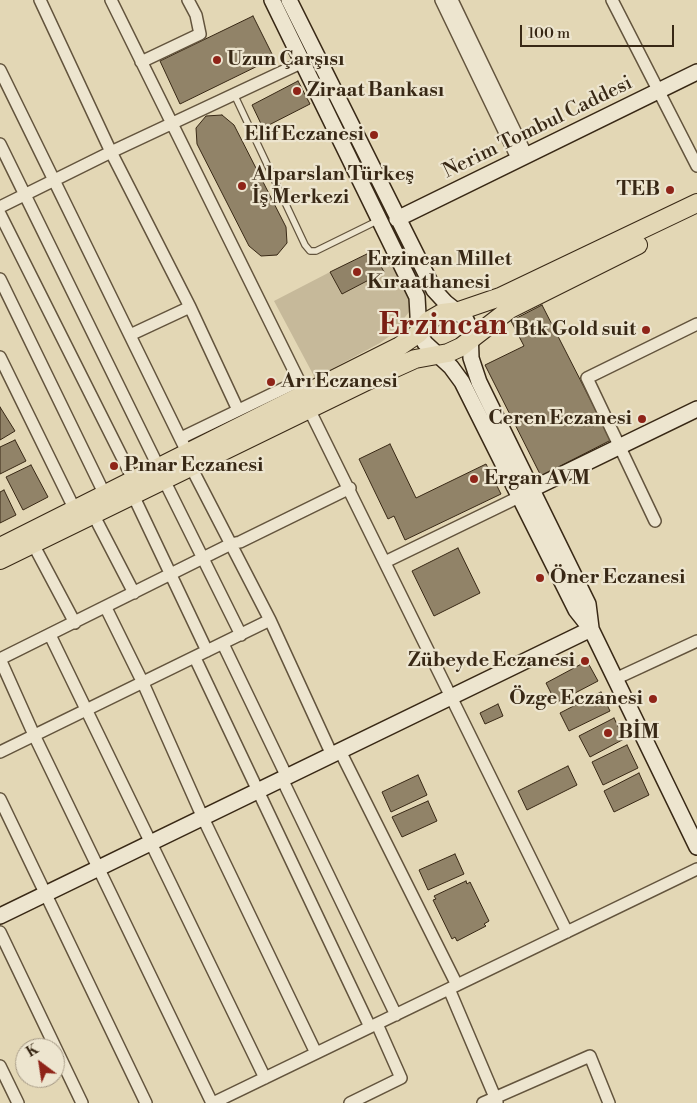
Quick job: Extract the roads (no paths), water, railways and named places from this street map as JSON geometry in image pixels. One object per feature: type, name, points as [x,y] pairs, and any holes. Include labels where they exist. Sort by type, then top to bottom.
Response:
[{"type":"main road","points":[[272,0],[417,297],[419,333],[424,343],[434,354],[451,367],[462,382],[524,494]]},
{"type":"main road","points":[[289,0],[434,290],[446,303],[459,311],[470,328],[471,358],[524,494],[576,610],[591,629],[697,847]]},
{"type":"main road","name":"Nerim Tombul Caddesi","points":[[397,219],[697,72]]},
{"type":"main road","points":[[0,560],[93,514],[133,488],[161,474],[187,453],[400,346],[419,333],[428,321],[442,313],[459,311],[500,297],[697,203]]},
{"type":"main road","points":[[305,395],[415,359],[454,350],[510,309],[697,215]]},
{"type":"main road","points":[[524,494],[697,409]]},
{"type":"main road","points":[[0,546],[105,495],[133,488]]},
{"type":"main road","points":[[0,916],[591,629]]},
{"type":"street","points":[[40,0],[111,152],[190,307],[238,410]]},
{"type":"street","points":[[112,0],[170,124],[305,395],[451,698],[567,932]]},
{"type":"street","points":[[141,62],[200,34],[196,15],[188,0]]},
{"type":"street","points":[[442,0],[522,158]]},
{"type":"street","points":[[452,0],[522,158]]},
{"type":"street","points":[[612,0],[697,166]]},
{"type":"street","points":[[0,207],[111,152],[303,62]]},
{"type":"street","points":[[0,70],[231,544],[453,987],[496,1100]]},
{"type":"street","points":[[0,144],[240,635]]},
{"type":"street","points":[[0,214],[133,488],[207,651]]},
{"type":"street","points":[[0,279],[105,495]]},
{"type":"street","points":[[130,335],[190,307]]},
{"type":"street","points":[[655,521],[587,378],[697,324]]},
{"type":"street","points":[[0,357],[74,510]]},
{"type":"street","points":[[187,453],[238,410],[305,395]]},
{"type":"street","points":[[350,488],[240,542],[231,544],[75,624],[0,659],[34,735],[212,1103],[697,869]]},
{"type":"street","points":[[385,562],[524,494]]},
{"type":"street","points":[[93,514],[134,593]]},
{"type":"street","points":[[33,544],[75,624]]},
{"type":"street","points":[[106,608],[143,683],[203,818],[316,1053]]},
{"type":"street","points":[[0,752],[270,620]]},
{"type":"street","points":[[50,635],[265,1078]]},
{"type":"street","points":[[615,679],[697,641]]},
{"type":"street","points":[[223,644],[396,1015]]},
{"type":"street","points":[[194,658],[401,1078],[350,1103]]},
{"type":"street","points":[[0,800],[146,1103]]},
{"type":"street","points":[[0,932],[82,1103]]},
{"type":"street","points":[[483,1103],[496,1100],[590,1056],[609,1103]]},
{"type":"street","points":[[0,1066],[18,1103]]},
{"type":"lane","points":[[234,94],[305,246],[310,251],[316,251],[379,220]]},
{"type":"place","name":"Uzun Çarşısı","points":[[217,60]]},
{"type":"place","name":"Ziraat Bankası","points":[[297,91]]},
{"type":"place","name":"Elif Eczanesi","points":[[374,135]]},
{"type":"place","name":"Alparslan Türkeş İş Merkezi","points":[[242,186]]},
{"type":"place","name":"TEB","points":[[670,190]]},
{"type":"place","name":"Erzincan Millet Kıraathanesi","points":[[357,272]]},
{"type":"place","name":"Btk Gold suit","points":[[646,330]]},
{"type":"place","name":"Arı Eczanesi","points":[[271,382]]},
{"type":"place","name":"Ceren Eczanesi","points":[[642,419]]},
{"type":"place","name":"Pınar Eczanesi","points":[[114,466]]},
{"type":"place","name":"Ergan AVM","points":[[474,479]]},
{"type":"place","name":"Öner Eczanesi","points":[[540,578]]},
{"type":"place","name":"Zübeyde Eczanesi","points":[[585,661]]},
{"type":"place","name":"Özge Eczanesi","points":[[653,699]]},
{"type":"place","name":"BİM","points":[[608,733]]},
{"type":"district","name":"Erzincan","points":[[443,327]]}]
